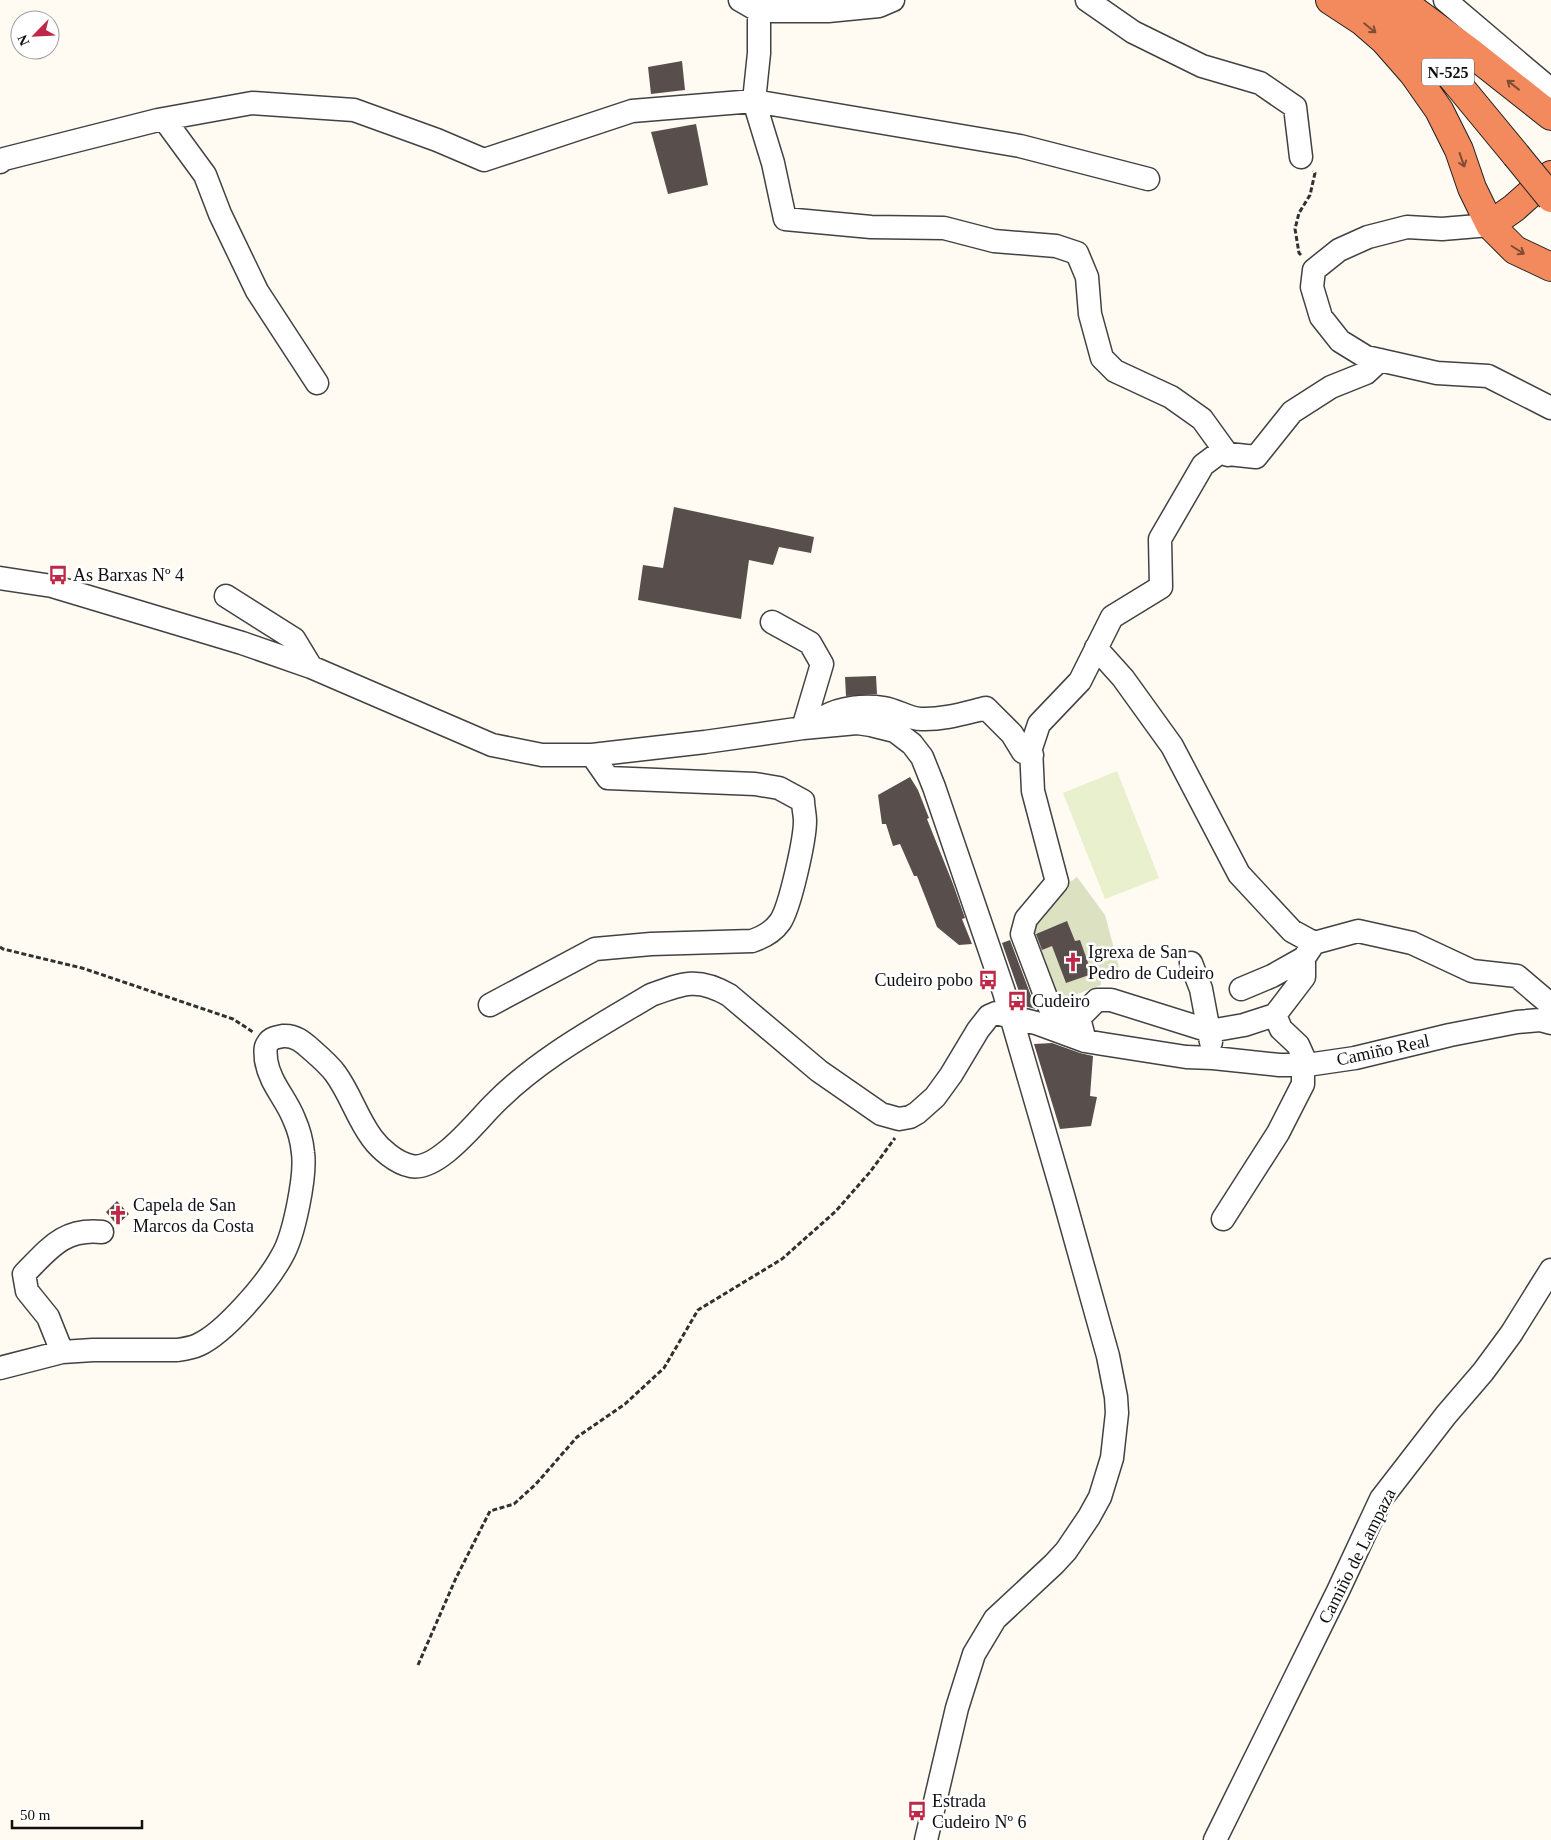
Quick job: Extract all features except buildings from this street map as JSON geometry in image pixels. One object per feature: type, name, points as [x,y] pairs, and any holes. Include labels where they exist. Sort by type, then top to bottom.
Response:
[{"type":"highway","points":[[1330,0],[1362,21],[1386,40],[1413,73],[1439,110],[1459,150],[1472,188],[1490,225],[1515,250],[1551,267]]},
{"type":"highway","name":"N-525","points":[[1369,0],[1401,25],[1436,58],[1551,198]]},
{"type":"highway","points":[[1400,0],[1551,116]]},
{"type":"highway","points":[[1490,225],[1514,208],[1551,175]]},
{"type":"street","points":[[740,0],[759,11],[828,11],[879,6],[893,0]]},
{"type":"street","points":[[1087,0],[1133,32],[1202,66],[1260,83],[1295,106],[1301,157]]},
{"type":"street","points":[[1445,0],[1551,90]]},
{"type":"street","points":[[759,11],[759,53],[754,101],[772,164],[784,219],[871,227],[944,228],[994,241],[1056,246],[1076,253],[1087,277],[1090,314],[1102,358],[1115,371],[1172,397],[1202,419],[1228,454]]},
{"type":"street","points":[[0,162],[4,159],[164,119],[252,103],[354,110],[438,140],[484,160],[632,111],[754,101],[1020,146],[1148,179]]},
{"type":"street","points":[[164,119],[205,175],[220,214],[257,291],[317,383]]},
{"type":"street","points":[[1490,225],[1442,229],[1407,227],[1368,237],[1339,250],[1314,270],[1312,287],[1321,317],[1340,341],[1366,357],[1437,373],[1488,376],[1551,408]]},
{"type":"street","points":[[1079,1018],[1050,1008],[1022,934],[1026,919],[1057,882],[1033,791],[1032,748],[1039,724],[1080,681],[1112,617],[1161,587],[1160,539],[1203,465],[1219,454],[1256,457],[1292,412],[1331,387],[1366,373],[1380,360]]},
{"type":"street","points":[[0,578],[52,586],[242,643],[311,667],[492,745],[542,755],[592,755],[803,728],[857,724],[871,724],[895,731],[912,744],[922,758],[934,788],[1011,1016],[1089,1284],[1108,1356],[1116,1397],[1115,1438],[1112,1458],[1100,1497],[1085,1524],[1066,1551],[995,1618],[974,1654],[957,1708],[926,1840]]},
{"type":"street","points":[[226,596],[294,639],[311,667]]},
{"type":"street","points":[[772,622],[810,643],[822,664],[803,728]]},
{"type":"street","points":[[1096,648],[1123,678],[1172,746],[1239,874],[1309,951]]},
{"type":"street","points":[[803,728],[833,712],[855,708],[885,708],[918,719],[935,719],[986,708],[1012,734],[1023,752],[1032,755]]},
{"type":"street","points":[[490,1005],[596,950],[651,944],[752,941],[769,934],[782,920],[801,856],[805,821],[803,802],[779,788],[755,784],[608,778],[592,755]]},
{"type":"street","points":[[1241,988],[1272,976],[1309,951],[1358,931],[1412,943],[1472,971],[1517,976],[1551,1005]]},
{"type":"street","points":[[1079,1018],[1097,1000],[1111,1000],[1210,1031],[1244,1025],[1279,1010],[1304,977],[1309,951]]},
{"type":"street","points":[[1191,964],[1201,989],[1210,1031],[1213,1058]]},
{"type":"street","points":[[1223,1219],[1282,1125],[1303,1084],[1305,1065],[1298,1045],[1281,1029],[1272,976]]},
{"type":"street","points":[[0,1368],[62,1352],[177,1350],[199,1345],[240,1311],[257,1292],[283,1255],[300,1198],[304,1156],[294,1118],[270,1078],[265,1052],[268,1042],[276,1037],[292,1036],[300,1039],[309,1047],[335,1072],[371,1137],[380,1147],[397,1160],[412,1167],[422,1166],[441,1157],[512,1086],[544,1061],[652,995],[686,984],[702,983],[714,986],[729,995],[806,1061],[871,1108],[891,1118],[900,1119],[910,1117],[925,1106],[944,1086],[968,1044],[989,1016],[996,1013],[1011,1016]]},
{"type":"street","name":"Camiño Real","points":[[1011,1016],[1085,1041],[1186,1057],[1305,1065],[1355,1058],[1509,1023],[1530,1020],[1551,1023]]},
{"type":"street","points":[[1079,1018],[1085,1041]]},
{"type":"street","points":[[62,1352],[48,1317],[27,1291],[24,1274],[49,1249],[68,1235],[88,1231],[102,1232]]},
{"type":"street","name":"Camiño de Lampaza","points":[[1216,1840],[1338,1592],[1381,1499],[1446,1415],[1483,1372],[1511,1334],[1551,1270]]},
{"type":"path","points":[[1301,157],[1315,173],[1310,195],[1299,213],[1295,229],[1299,253],[1314,270]]},
{"type":"path","points":[[0,947],[82,968],[233,1019],[268,1042]]},
{"type":"path","points":[[418,1664],[456,1578],[490,1511],[514,1504],[536,1484],[577,1437],[625,1404],[664,1368],[698,1310],[782,1259],[836,1210],[870,1172],[910,1117]]},
{"type":"green space","points":[[1117,771],[1159,878],[1105,899],[1063,793]]},
{"type":"green space","points":[[1077,877],[1105,915],[1120,971],[1101,971],[1101,985],[1051,1004],[1029,925],[1050,896]]},
{"type":"place","name":"As Barxas Nº 4","points":[[58,575]]},
{"type":"place","name":"Igrexa de San Pedro de Cudeiro","points":[[1073,962]]},
{"type":"place","name":"Cudeiro pobo","points":[[988,980]]},
{"type":"place","name":"Cudeiro","points":[[1017,1001]]},
{"type":"place","name":"Capela de San Marcos da Costa","points":[[118,1215]]},
{"type":"place","name":"Estrada Cudeiro Nº 6","points":[[917,1811]]}]
